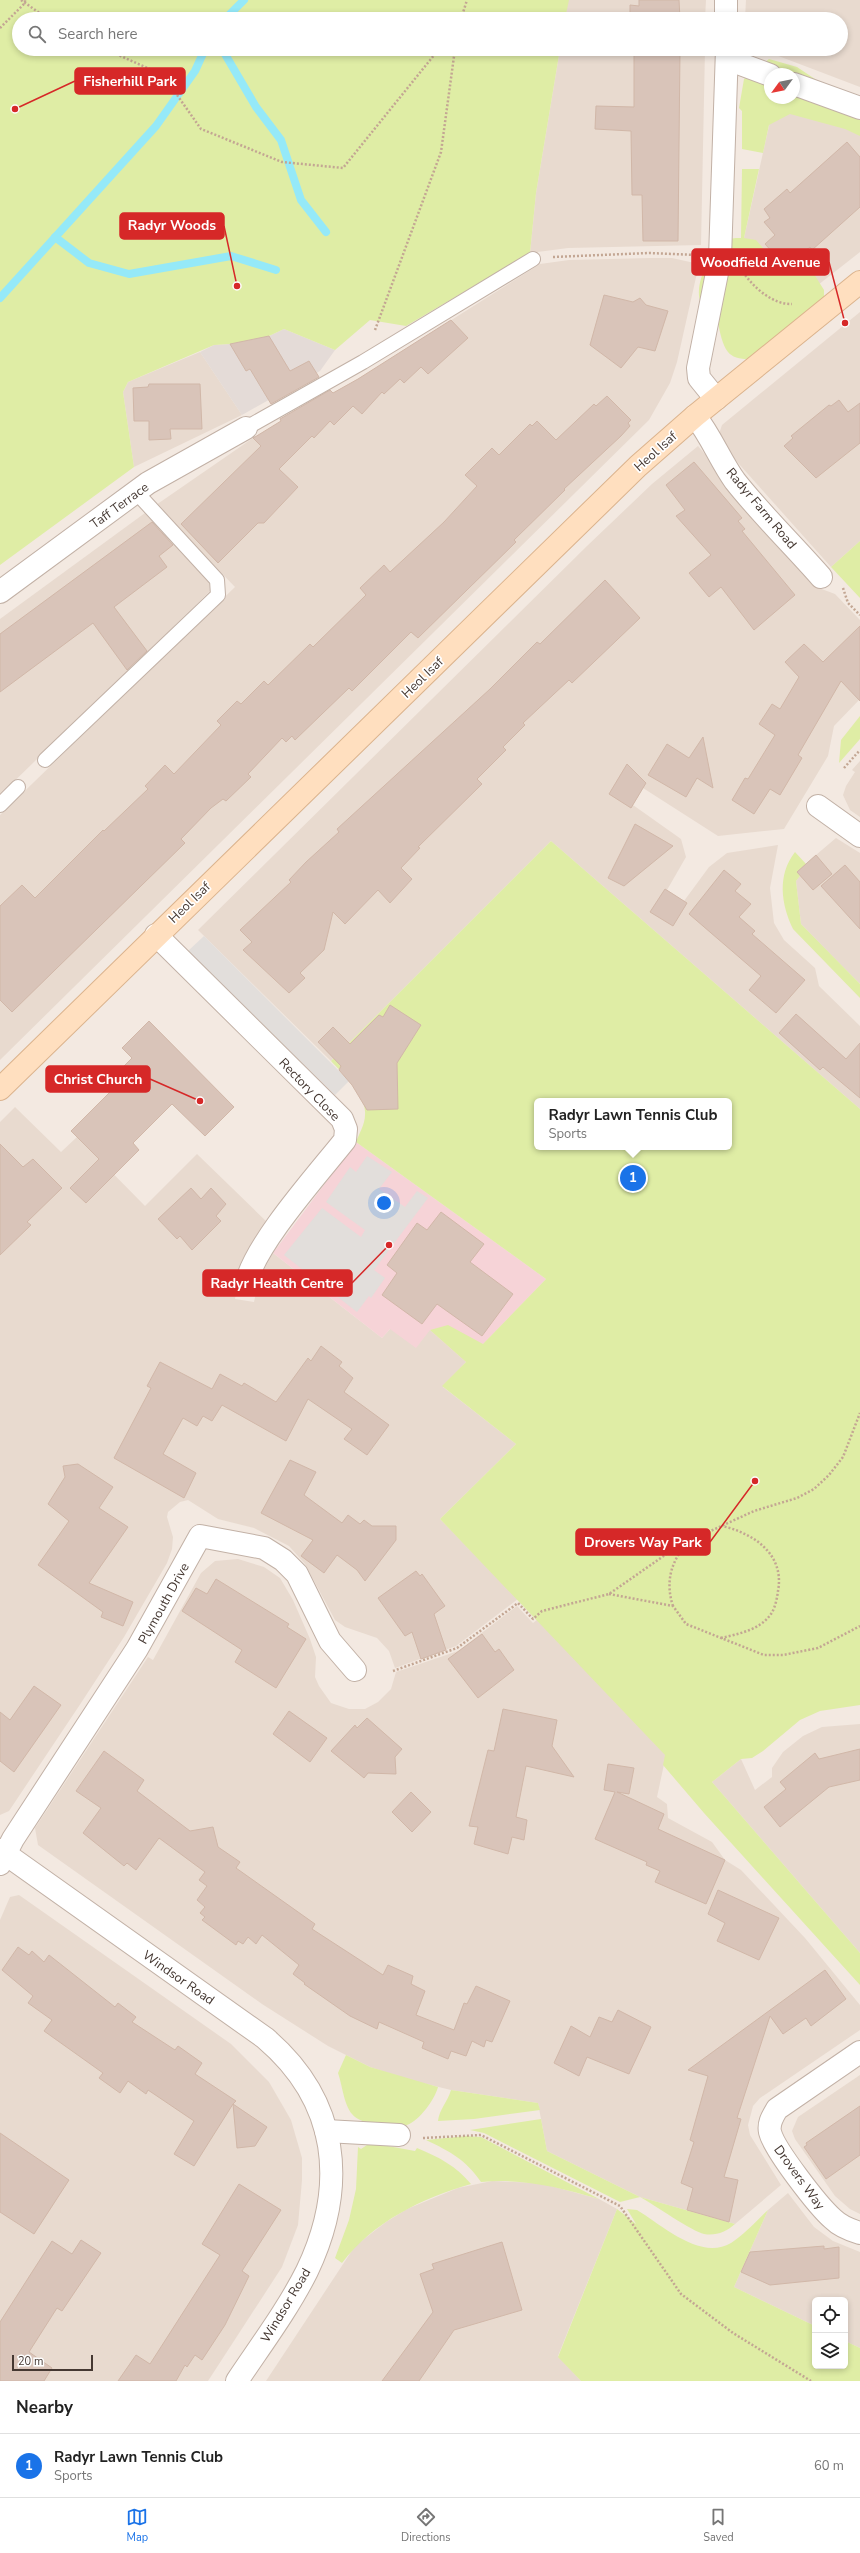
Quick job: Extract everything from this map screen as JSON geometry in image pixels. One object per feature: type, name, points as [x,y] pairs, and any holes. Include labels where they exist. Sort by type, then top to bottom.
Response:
[{"type":"main road","name":"Heol Isaf","points":[[0,1089],[638,466],[695,416],[860,282]]},
{"type":"street","points":[[726,0],[726,12]]},
{"type":"street","points":[[716,399],[700,378],[698,368],[720,258],[727,56]]},
{"type":"street","points":[[731,56],[764,72]]},
{"type":"street","points":[[800,86],[860,108]]},
{"type":"street","name":"Radyr Farm Road","points":[[695,416],[708,432],[720,459],[735,481],[821,577]]},
{"type":"street","name":"Taff Terrace","points":[[0,592],[136,492],[246,428]]},
{"type":"street","points":[[818,806],[860,836]]},
{"type":"street","name":"Rectory Close","points":[[156,935],[342,1119],[346,1129],[344,1140],[276,1228],[255,1259],[248,1273],[246,1284]]},
{"type":"street","name":"Plymouth Drive","points":[[2,1856],[137,1649],[200,1536],[264,1548],[283,1560],[297,1574],[330,1641],[355,1670]]},
{"type":"street","name":"Windsor Road","points":[[2,1856],[274,2046],[304,2079],[319,2108],[326,2131],[331,2161],[330,2192],[319,2243],[296,2291],[237,2381]]},
{"type":"street","name":"Drovers Way","points":[[860,2052],[777,2109],[770,2121],[770,2131],[775,2144],[820,2206],[834,2220],[848,2230],[860,2233]]},
{"type":"street","points":[[326,2131],[399,2136]]},
{"type":"lane","points":[[246,428],[362,362],[533,259]]},
{"type":"lane","points":[[45,760],[218,595],[217,580],[136,492]]},
{"type":"lane","points":[[0,805],[18,787]]},
{"type":"path","points":[[21,0],[39,12]]},
{"type":"path","points":[[463,12],[467,0]]},
{"type":"path","points":[[14,12],[24,1]]},
{"type":"path","points":[[0,28],[12,14]]},
{"type":"path","points":[[120,56],[163,75],[201,129],[282,162],[343,168],[433,56]]},
{"type":"path","points":[[362,362],[441,152],[455,56]]},
{"type":"path","points":[[533,259],[567,254],[649,252],[720,258]]},
{"type":"path","points":[[741,267],[753,285],[770,297],[787,304],[798,303]]},
{"type":"path","points":[[844,768],[860,750]]},
{"type":"path","points":[[393,1671],[457,1648],[518,1603],[533,1619],[542,1611],[609,1594],[690,1540],[754,1511],[797,1498],[814,1489],[830,1475],[843,1457],[860,1413]]},
{"type":"path","points":[[721,1526],[741,1531],[761,1542],[772,1555],[778,1572],[779,1585],[770,1614],[759,1625],[738,1634],[721,1638]]},
{"type":"path","points":[[690,1540],[678,1554],[672,1566],[669,1595],[673,1606],[686,1624],[764,1655],[783,1655],[818,1648],[860,1626]]},
{"type":"path","points":[[609,1594],[673,1606]]},
{"type":"path","points":[[421,2139],[469,2134],[480,2135],[620,2206],[681,2294],[733,2333],[811,2381]]},
{"type":"shaded area","points":[[568,0],[706,0],[705,12],[566,12]]},
{"type":"shaded area","points":[[746,0],[860,0],[860,87],[778,56],[848,56],[848,12],[745,12]]},
{"type":"shaded area","points":[[559,56],[705,56],[701,245],[568,248],[530,253],[536,193]]},
{"type":"shaded area","points":[[774,104],[788,104],[860,132],[860,252],[804,296],[744,238]]},
{"type":"shaded area","points":[[672,258],[699,264],[677,362],[670,383],[649,420],[0,1060],[0,815],[235,587],[156,505],[253,438],[358,379],[540,264],[569,260]]},
{"type":"shaded area","points":[[860,312],[860,541],[831,567],[722,445],[719,434],[722,425]]},
{"type":"shaded area","points":[[284,329],[335,350],[320,371],[242,415],[200,352],[214,345],[230,344],[269,336]]},
{"type":"shaded area","points":[[200,352],[242,415],[134,467],[123,392],[128,382]]},
{"type":"shaded area","points":[[698,446],[819,588],[835,594],[860,620],[860,699],[834,726],[828,756],[784,829],[718,836],[643,788],[633,805],[681,839],[686,857],[667,890],[684,901],[709,867],[727,853],[778,845],[770,888],[774,923],[784,940],[815,968],[819,986],[860,1026],[860,1109],[551,841],[331,1061],[198,930],[587,546],[652,484]]},
{"type":"shaded area","points":[[145,513],[209,579],[210,591],[0,795],[0,619]]},
{"type":"shaded area","points":[[860,761],[860,817],[850,810],[843,795],[846,786],[855,772],[852,770]]},
{"type":"shaded area","points":[[836,838],[860,853],[860,984],[801,924],[796,881],[800,876],[796,872]]},
{"type":"shaded area","points":[[204,936],[349,1081],[335,1095],[188,951]]},
{"type":"shaded area","points":[[15,1107],[61,1152],[77,1137],[145,1206],[197,1154],[268,1223],[240,1270],[235,1299],[254,1302],[259,1279],[273,1253],[382,1338],[390,1329],[430,1330],[466,1362],[443,1387],[516,1444],[440,1519],[518,1599],[456,1646],[395,1668],[389,1651],[377,1638],[345,1627],[335,1620],[305,1564],[289,1546],[254,1528],[218,1519],[188,1500],[180,1502],[168,1512],[167,1517],[173,1537],[172,1549],[167,1563],[124,1637],[81,1703],[9,1811],[0,1815],[0,1122]]},
{"type":"shaded area","points":[[356,1142],[546,1279],[466,1362],[430,1330],[416,1348],[390,1329],[382,1338],[273,1253]]},
{"type":"shaded area","points":[[367,1156],[392,1172],[379,1189],[405,1207],[417,1191],[428,1198],[374,1270],[385,1278],[371,1298],[369,1296],[357,1312],[284,1255],[322,1208],[361,1237],[365,1230],[326,1202],[350,1167],[356,1172]]},
{"type":"shaded area","points":[[238,1559],[264,1567],[280,1578],[293,1600],[310,1639],[316,1657],[315,1677],[319,1686],[331,1703],[349,1709],[365,1709],[378,1702],[391,1689],[396,1672],[458,1651],[517,1606],[533,1623],[538,1619],[666,1755],[657,1797],[667,1804],[668,1818],[712,1842],[725,1860],[741,1870],[805,1938],[860,2005],[860,2030],[760,2098],[753,2106],[748,2125],[750,2135],[781,2185],[735,2224],[640,2197],[547,2151],[538,2103],[451,2090],[410,2080],[370,2067],[328,2046],[262,2004],[38,1845],[35,1828],[148,1657],[153,1660],[201,1573],[215,1561]]},
{"type":"shaded area","points":[[860,1724],[860,1953],[712,1782],[741,1759],[755,1790],[772,1777],[772,1768],[783,1752],[803,1736],[822,1727]]},
{"type":"shaded area","points":[[19,1895],[231,2044],[269,2082],[291,2120],[302,2158],[302,2180],[298,2225],[282,2267],[208,2381],[0,2381],[0,1920],[10,1897]]},
{"type":"shaded area","points":[[860,2075],[860,2214],[850,2209],[835,2196],[795,2139],[792,2131],[798,2117]]},
{"type":"shaded area","points":[[492,2181],[540,2183],[599,2199],[617,2209],[558,2356],[581,2381],[266,2381],[355,2246],[386,2222],[407,2209],[458,2188]]},
{"type":"shaded area","points":[[788,2193],[814,2227],[833,2241],[860,2252],[860,2348],[848,2342],[848,2297],[812,2297],[812,2325],[734,2287],[768,2210]]},
{"type":"green space","points":[[0,0],[569,0],[566,12],[12,12],[12,56],[559,56],[536,193],[530,253],[406,326],[370,320],[335,350],[284,329],[269,336],[230,344],[214,345],[128,382],[123,392],[134,467],[0,565]]},
{"type":"green space","points":[[769,59],[798,68],[764,68],[764,104],[800,104],[800,69],[818,81],[820,104],[860,120],[860,136],[845,129],[790,114],[769,125],[763,153],[742,149],[742,111],[739,108],[744,79]]},
{"type":"green space","points":[[742,169],[759,169],[744,238],[756,240],[780,268],[814,274],[824,290],[824,298],[774,358],[748,359],[732,356],[727,351],[723,343],[717,317],[706,310],[701,303],[699,294],[703,272],[714,252],[728,240],[732,238],[741,238]]},
{"type":"green space","points":[[860,541],[860,598],[831,567]]},
{"type":"green space","points":[[860,716],[860,739],[839,763],[841,740]]},
{"type":"green space","points":[[551,841],[860,1109],[860,1705],[820,1711],[800,1720],[763,1751],[752,1758],[741,1759],[712,1782],[860,1953],[860,1985],[704,1813],[663,1765],[665,1755],[440,1519],[516,1444],[442,1386],[466,1362],[430,1330],[448,1325],[483,1344],[546,1279],[356,1142],[364,1122],[365,1107],[358,1093],[348,1079],[331,1061]]},
{"type":"green space","points":[[795,852],[806,864],[797,872],[800,876],[796,881],[801,924],[860,984],[860,998],[793,929],[786,910],[783,880],[785,870]]},
{"type":"green space","points":[[346,2055],[370,2067],[438,2087],[430,2103],[422,2114],[407,2125],[386,2127],[370,2124],[356,2118],[349,2110],[345,2100],[338,2073]]},
{"type":"green space","points":[[451,2090],[538,2103],[540,2110],[474,2119],[438,2121],[440,2113]]},
{"type":"green space","points":[[541,2119],[547,2151],[640,2197],[620,2202],[484,2133],[470,2130]]},
{"type":"green space","points":[[466,2136],[481,2137],[599,2199],[540,2184],[511,2181],[481,2182],[469,2167],[457,2157],[426,2140]]},
{"type":"green space","points":[[377,2144],[415,2151],[417,2148],[425,2151],[453,2167],[471,2184],[435,2196],[400,2213],[368,2235],[354,2248],[342,2263],[335,2258],[349,2220],[356,2189],[358,2147],[361,2149],[367,2145]]},
{"type":"green space","points":[[640,2197],[735,2224],[721,2233],[704,2234],[682,2223]]},
{"type":"green space","points":[[617,2209],[636,2224],[627,2209],[637,2210],[682,2239],[707,2248],[719,2247],[736,2240],[768,2210],[734,2287],[812,2325],[812,2369],[848,2369],[848,2342],[860,2348],[860,2381],[581,2381],[558,2357]]},
{"type":"building","points":[[639,0],[679,0],[680,12],[630,12],[630,5],[639,6]]},
{"type":"building","points":[[634,56],[680,56],[678,241],[643,241],[642,195],[632,195],[631,131],[595,129],[596,106],[634,107]]},
{"type":"building","points":[[847,142],[860,157],[860,207],[812,250],[810,247],[786,267],[765,244],[775,235],[764,222],[770,218],[764,209],[787,189],[790,193]]},
{"type":"building","points":[[604,295],[633,302],[640,298],[646,305],[668,311],[655,351],[638,347],[621,368],[590,345]]},
{"type":"building","points":[[451,320],[468,338],[428,374],[421,367],[404,383],[400,379],[384,394],[382,392],[362,414],[353,406],[334,425],[330,421],[314,438],[312,436],[279,469],[298,487],[264,523],[258,523],[218,563],[181,524],[261,446],[253,438],[281,421],[280,419],[330,390],[333,393],[358,379]]},
{"type":"building","points":[[269,336],[290,371],[309,361],[319,377],[271,404],[250,369],[246,371],[230,344]]},
{"type":"building","points":[[149,384],[200,384],[202,429],[170,429],[171,439],[149,440],[149,421],[134,421],[133,388],[148,387]]},
{"type":"building","points":[[607,396],[631,420],[628,423],[630,426],[621,436],[564,489],[565,490],[514,540],[516,542],[418,638],[411,632],[352,691],[349,688],[295,740],[292,736],[286,742],[282,738],[248,774],[251,777],[226,801],[223,799],[211,808],[181,839],[185,843],[12,1012],[0,1000],[0,906],[22,885],[35,898],[103,830],[104,831],[148,789],[145,786],[165,765],[174,774],[221,725],[217,721],[237,701],[241,704],[264,681],[268,685],[310,644],[313,647],[366,595],[360,588],[384,565],[390,572],[444,522],[477,486],[465,475],[492,448],[499,455],[530,424],[532,426],[537,421],[556,440],[594,404],[596,406]]},
{"type":"building","points":[[839,400],[848,412],[860,403],[860,443],[816,478],[784,446],[793,438],[791,436],[829,405],[831,406]]},
{"type":"building","points":[[694,462],[742,518],[738,521],[745,529],[742,531],[795,595],[754,630],[721,587],[709,597],[689,573],[711,555],[676,516],[685,510],[666,485]]},
{"type":"building","points":[[152,522],[173,545],[159,556],[167,567],[114,607],[147,651],[127,670],[93,623],[0,692],[0,634]]},
{"type":"building","points":[[605,580],[640,618],[572,683],[569,680],[523,723],[525,725],[503,747],[506,750],[477,779],[482,784],[418,847],[420,848],[401,868],[412,879],[390,903],[378,890],[345,924],[333,912],[324,950],[300,973],[305,978],[289,993],[243,950],[252,942],[240,930],[291,882],[289,880],[306,862],[339,832],[337,829],[490,689],[537,642],[540,644]]},
{"type":"building","points":[[860,626],[860,701],[841,681],[798,755],[802,758],[780,795],[770,789],[754,814],[732,800],[745,778],[748,779],[775,735],[759,724],[772,704],[780,709],[799,677],[785,662],[804,644],[823,662]]},
{"type":"building","points":[[703,737],[713,788],[697,778],[686,797],[648,775],[667,744],[689,758]]},
{"type":"building","points":[[627,764],[646,783],[631,808],[609,794]]},
{"type":"building","points":[[635,824],[673,846],[624,886],[608,878]]},
{"type":"building","points":[[816,855],[832,874],[813,890],[797,872]]},
{"type":"building","points":[[845,865],[860,882],[860,929],[821,886]]},
{"type":"building","points":[[724,870],[741,884],[735,891],[751,904],[739,917],[755,931],[752,934],[805,980],[776,1013],[749,990],[761,976],[689,914]]},
{"type":"building","points":[[665,889],[687,903],[673,926],[650,912]]},
{"type":"building","points":[[390,1005],[421,1025],[397,1063],[398,1109],[367,1110],[352,1085],[339,1070],[341,1066],[318,1042],[333,1027],[350,1044],[379,1015],[383,1017]]},
{"type":"building","points":[[796,1014],[846,1059],[860,1043],[860,1098],[823,1067],[820,1070],[779,1033]]},
{"type":"building","points":[[149,1021],[234,1107],[205,1136],[172,1104],[133,1143],[139,1150],[86,1203],[70,1188],[99,1159],[71,1131],[119,1083],[113,1077],[132,1058],[122,1048]]},
{"type":"building","points":[[0,1144],[23,1167],[33,1159],[62,1188],[27,1222],[31,1225],[0,1255]]},
{"type":"building","points":[[191,1188],[201,1199],[211,1188],[226,1204],[216,1216],[221,1221],[192,1250],[180,1236],[177,1239],[158,1219]]},
{"type":"building","points":[[441,1212],[484,1244],[470,1262],[513,1294],[482,1336],[437,1304],[422,1324],[382,1295],[397,1273],[387,1265],[417,1223],[427,1230]]},
{"type":"building","points":[[321,1346],[342,1362],[339,1366],[353,1378],[344,1392],[389,1425],[367,1455],[344,1439],[352,1429],[308,1399],[286,1441],[222,1405],[212,1421],[203,1416],[197,1426],[183,1418],[163,1454],[196,1473],[184,1498],[114,1458],[151,1388],[147,1386],[160,1362],[212,1389],[220,1374],[242,1386],[244,1383],[276,1402],[308,1358],[311,1361]]},
{"type":"building","points":[[290,1460],[316,1472],[304,1495],[342,1523],[348,1515],[360,1524],[364,1520],[372,1526],[396,1526],[396,1540],[365,1581],[357,1570],[337,1555],[324,1573],[301,1556],[313,1540],[261,1513]]},
{"type":"building","points":[[78,1464],[113,1487],[99,1508],[128,1527],[89,1583],[133,1602],[123,1626],[101,1617],[103,1612],[38,1565],[69,1521],[48,1504],[65,1477],[63,1466]]},
{"type":"building","points":[[416,1571],[420,1576],[422,1574],[445,1606],[434,1614],[446,1650],[421,1659],[412,1632],[405,1636],[378,1598]]},
{"type":"building","points":[[216,1579],[289,1624],[287,1627],[306,1639],[276,1688],[235,1662],[242,1650],[182,1611],[196,1588],[207,1594]]},
{"type":"building","points":[[482,1634],[495,1652],[499,1649],[514,1670],[478,1698],[448,1659]]},
{"type":"building","points":[[34,1686],[61,1705],[14,1772],[0,1761],[0,1712],[10,1720]]},
{"type":"building","points":[[503,1709],[557,1720],[552,1746],[574,1777],[526,1766],[516,1817],[527,1820],[524,1840],[512,1837],[508,1854],[474,1844],[478,1827],[469,1826],[488,1750],[494,1751]]},
{"type":"building","points":[[289,1711],[327,1738],[310,1762],[273,1734]]},
{"type":"building","points":[[367,1718],[402,1749],[395,1757],[396,1774],[368,1773],[364,1778],[331,1751],[355,1725],[357,1728]]},
{"type":"building","points":[[860,1749],[860,1780],[829,1787],[780,1827],[764,1807],[786,1789],[780,1782],[815,1753],[819,1759]]},
{"type":"building","points":[[104,1751],[144,1780],[137,1791],[190,1831],[213,1827],[218,1847],[240,1862],[236,1868],[315,1924],[312,1929],[383,1975],[388,1965],[413,1976],[411,1984],[425,1991],[416,2015],[454,2030],[464,2003],[467,2004],[476,1986],[510,2001],[492,2042],[486,2040],[484,2047],[472,2041],[466,2056],[451,2051],[448,2059],[422,2048],[424,2042],[379,2022],[377,2029],[350,2016],[304,1984],[305,1983],[293,1974],[299,1965],[262,1935],[256,1944],[248,1937],[243,1944],[238,1941],[236,1945],[202,1920],[205,1917],[200,1913],[205,1907],[197,1900],[207,1886],[199,1880],[205,1872],[159,1838],[136,1870],[127,1863],[124,1866],[83,1833],[101,1808],[76,1791]]},
{"type":"building","points":[[608,1764],[634,1768],[629,1794],[617,1792],[664,1814],[658,1829],[725,1860],[706,1904],[655,1882],[660,1871],[646,1865],[647,1862],[595,1839],[615,1792],[604,1790]]},
{"type":"building","points":[[411,1792],[431,1812],[412,1832],[392,1812]]},
{"type":"building","points":[[718,1890],[779,1918],[759,1960],[717,1941],[725,1923],[708,1914]]},
{"type":"building","points":[[18,1947],[29,1955],[32,1951],[44,1962],[49,1955],[115,2007],[118,2003],[136,2017],[132,2022],[175,2050],[178,2046],[202,2063],[195,2074],[236,2101],[194,2166],[174,2154],[194,2121],[148,2090],[146,2094],[128,2081],[120,2093],[99,2078],[103,2073],[44,2031],[52,2020],[28,2003],[33,1996],[2,1970]]},
{"type":"building","points":[[825,1970],[846,1999],[811,2026],[806,2018],[783,2034],[770,2016],[737,2118],[741,2119],[724,2177],[738,2180],[729,2222],[687,2210],[693,2188],[681,2183],[694,2142],[690,2140],[708,2076],[688,2070]]},
{"type":"building","points":[[618,2010],[651,2027],[629,2074],[587,2057],[579,2076],[554,2063],[571,2026],[590,2037],[599,2017],[612,2022]]},
{"type":"building","points":[[233,2104],[267,2127],[255,2146],[237,2148]]},
{"type":"building","points":[[860,2106],[860,2155],[826,2179],[804,2147],[807,2145],[806,2143]]},
{"type":"building","points":[[0,2133],[69,2180],[34,2234],[0,2212]]},
{"type":"building","points":[[239,2184],[281,2210],[242,2271],[249,2276],[225,2325],[202,2360],[195,2355],[187,2367],[185,2365],[176,2381],[118,2381],[136,2355],[150,2364],[220,2255],[202,2244]]},
{"type":"building","points":[[81,2240],[101,2253],[62,2311],[57,2308],[29,2352],[52,2368],[44,2381],[0,2381],[0,2322],[52,2241],[72,2254]]},
{"type":"building","points":[[502,2242],[522,2310],[454,2330],[419,2381],[382,2381],[433,2312],[420,2274],[434,2269],[432,2264]]},
{"type":"building","points":[[824,2246],[824,2249],[839,2247],[839,2278],[770,2285],[741,2272],[750,2252]]},
{"type":"waterway","points":[[232,12],[244,0]]},
{"type":"waterway","points":[[0,298],[156,126],[195,71],[202,56]]},
{"type":"waterway","points":[[226,56],[256,107],[281,140],[301,200],[326,232]]},
{"type":"waterway","points":[[55,237],[89,263],[129,274],[231,256],[276,270]]},
{"type":"place","name":"Fisherhill Park","points":[[15,109]]},
{"type":"place","name":"Radyr Woods","points":[[237,286]]},
{"type":"place","name":"Woodfield Avenue","points":[[845,323]]},
{"type":"place","name":"Christ Church","points":[[200,1101]]},
{"type":"place","name":"Radyr Lawn Tennis Club","points":[[633,1178]]},
{"type":"place","name":"Radyr Health Centre","points":[[389,1245]]},
{"type":"place","name":"Drovers Way Park","points":[[755,1481]]}]
